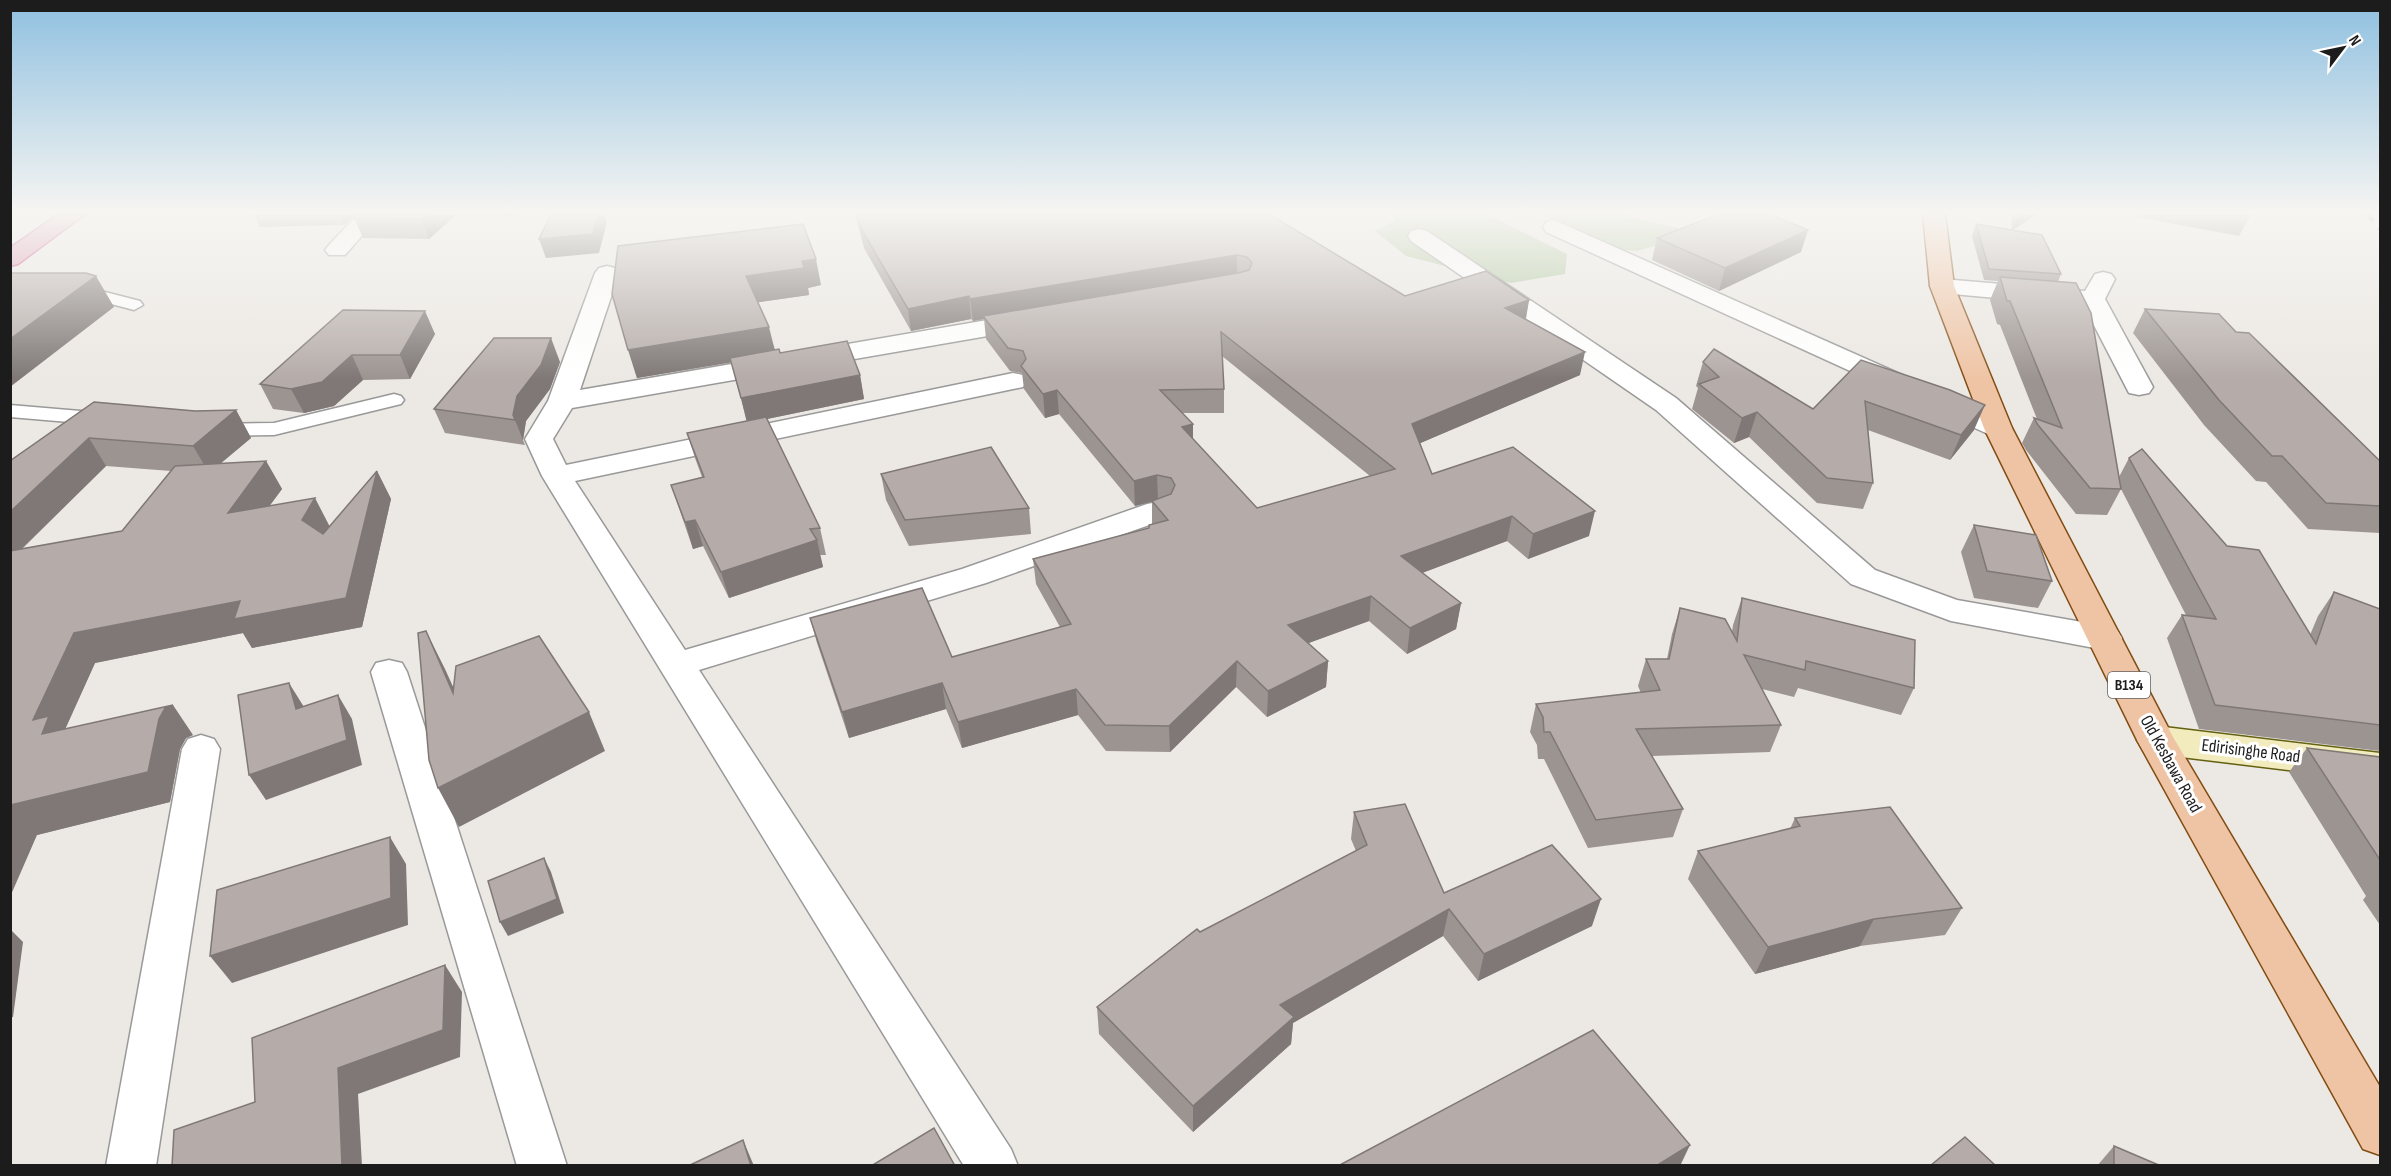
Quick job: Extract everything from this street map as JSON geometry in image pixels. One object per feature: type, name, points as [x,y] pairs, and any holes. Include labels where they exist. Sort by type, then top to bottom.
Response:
[{"type":"main road","name":"Old Kesbawa Road","points":[[1940,269],[1942,286],[1998,428],[2156,740],[2380,1132]]},
{"type":"main road","name":"Edirisinghe Road","points":[[2156,740],[2380,767]]},
{"type":"street","points":[[1467,269],[1666,404],[1863,577],[1951,610],[2105,638]]},
{"type":"street","points":[[1647,269],[1998,428]]},
{"type":"street","points":[[607,273],[562,401],[539,439],[556,476],[993,1166]]},
{"type":"street","points":[[1942,286],[2098,289],[2139,387]]},
{"type":"street","points":[[562,401],[1050,317]]},
{"type":"street","points":[[556,476],[1013,381]]},
{"type":"street","points":[[676,664],[974,576],[1158,511]]},
{"type":"street","points":[[388,672],[542,1166]]},
{"type":"street","points":[[131,1166],[201,749]]},
{"type":"lane","points":[[10,293],[105,297],[134,304]]},
{"type":"lane","points":[[199,429],[274,429],[394,400]]},
{"type":"lane","points":[[10,411],[128,422]]},
{"type":"green space","points":[[1456,269],[1566,269],[1565,274],[1511,283]]},
{"type":"building","points":[[615,269],[798,269],[746,276],[769,327],[628,350],[612,294]]},
{"type":"building","points":[[885,269],[1153,269],[970,299],[969,296],[908,309]]},
{"type":"building","points":[[1360,269],[1405,296],[1486,271],[1529,300],[1505,308],[1585,352],[1412,424],[1432,474],[1513,447],[1595,511],[1533,534],[1512,516],[1401,556],[1461,603],[1410,628],[1371,596],[1288,625],[1328,661],[1268,691],[1237,661],[1169,726],[1105,725],[1076,689],[958,722],[942,683],[842,712],[810,618],[922,588],[952,657],[1071,624],[1033,559],[1149,528],[1149,525],[1168,520],[1152,501],[1171,494],[1175,485],[1171,478],[1157,475],[1134,481],[1057,390],[1043,394],[1021,366],[1026,359],[1023,351],[1008,348],[983,316],[1249,270]],"holes":[[[1221,332],[1395,469],[1257,508],[1182,427],[1193,424],[1160,390],[1224,389]]]},
{"type":"building","points":[[1989,269],[2059,269],[2061,274]]},
{"type":"building","points":[[86,273],[96,276],[10,339],[10,274]]},
{"type":"building","points":[[2000,277],[2076,283],[2091,313],[2121,489],[2090,488],[2034,418],[2062,428],[2010,301],[2007,301]]},
{"type":"building","points":[[2145,309],[2219,314],[2236,332],[2249,333],[2380,461],[2380,506],[2326,503],[2282,456],[2272,456],[2219,400]]},
{"type":"building","points":[[343,310],[425,311],[400,355],[352,355],[322,382],[291,389],[260,384]]},
{"type":"building","points":[[494,338],[551,338],[541,365],[517,396],[513,415],[515,420],[434,409]]},
{"type":"building","points":[[847,341],[860,375],[741,398],[730,358],[779,349],[780,353]]},
{"type":"building","points":[[1714,349],[1813,409],[1861,360],[1950,390],[1985,405],[1961,435],[1865,401],[1873,483],[1827,478],[1757,412],[1742,418],[1699,384],[1719,377],[1703,362]]},
{"type":"building","points":[[94,402],[195,411],[236,410],[193,446],[89,438],[10,512],[10,461]]},
{"type":"building","points":[[766,417],[820,528],[810,529],[817,540],[721,572],[695,520],[685,522],[671,485],[704,477],[687,433]]},
{"type":"building","points":[[991,447],[1029,508],[905,520],[881,474]]},
{"type":"building","points":[[2142,449],[2227,546],[2259,550],[2316,644],[2334,592],[2380,609],[2380,725],[2215,705],[2182,615],[2216,619],[2129,458]]},
{"type":"building","points":[[266,461],[228,513],[315,498],[302,520],[323,534],[377,471],[346,598],[234,619],[240,601],[74,633],[33,720],[49,716],[42,734],[173,705],[165,708],[159,719],[148,772],[10,807],[10,551],[122,531],[175,466]]},
{"type":"building","points":[[1974,525],[2036,535],[2052,581],[1987,571]]},
{"type":"building","points":[[1742,598],[1915,640],[1914,688],[1806,661],[1805,670],[1744,655],[1781,725],[1636,729],[1683,809],[1596,820],[1550,732],[1544,732],[1543,717],[1536,704],[1660,690],[1646,659],[1669,659],[1680,608],[1725,619],[1737,641]]},
{"type":"building","points":[[426,631],[453,693],[456,666],[539,636],[589,712],[438,788],[429,760],[418,633]]},
{"type":"building","points":[[289,683],[296,709],[338,695],[347,740],[249,775],[238,695]]},
{"type":"building","points":[[2307,748],[2380,757],[2380,860]]},
{"type":"building","points":[[1405,804],[1444,893],[1552,845],[1601,899],[1484,954],[1449,909],[1280,1005],[1294,1017],[1193,1106],[1097,1007],[1197,929],[1200,932],[1367,845],[1354,812]]},
{"type":"building","points":[[1890,807],[1962,908],[1874,919],[1768,947],[1698,851],[1800,826],[1795,818]]},
{"type":"building","points":[[390,837],[391,898],[210,956],[217,890]]},
{"type":"building","points":[[544,858],[557,899],[500,922],[488,881]]},
{"type":"building","points":[[445,965],[443,1030],[338,1068],[342,1166],[172,1166],[174,1130],[255,1102],[252,1038]]},
{"type":"building","points":[[1593,1030],[1690,1145],[1656,1166],[1338,1166]]},
{"type":"building","points":[[934,1128],[955,1166],[871,1166]]},
{"type":"building","points":[[1965,1137],[1996,1166],[1930,1166]]},
{"type":"building","points":[[743,1140],[751,1166],[688,1166]]},
{"type":"building","points":[[2114,1146],[2161,1166],[2114,1166]]}]
